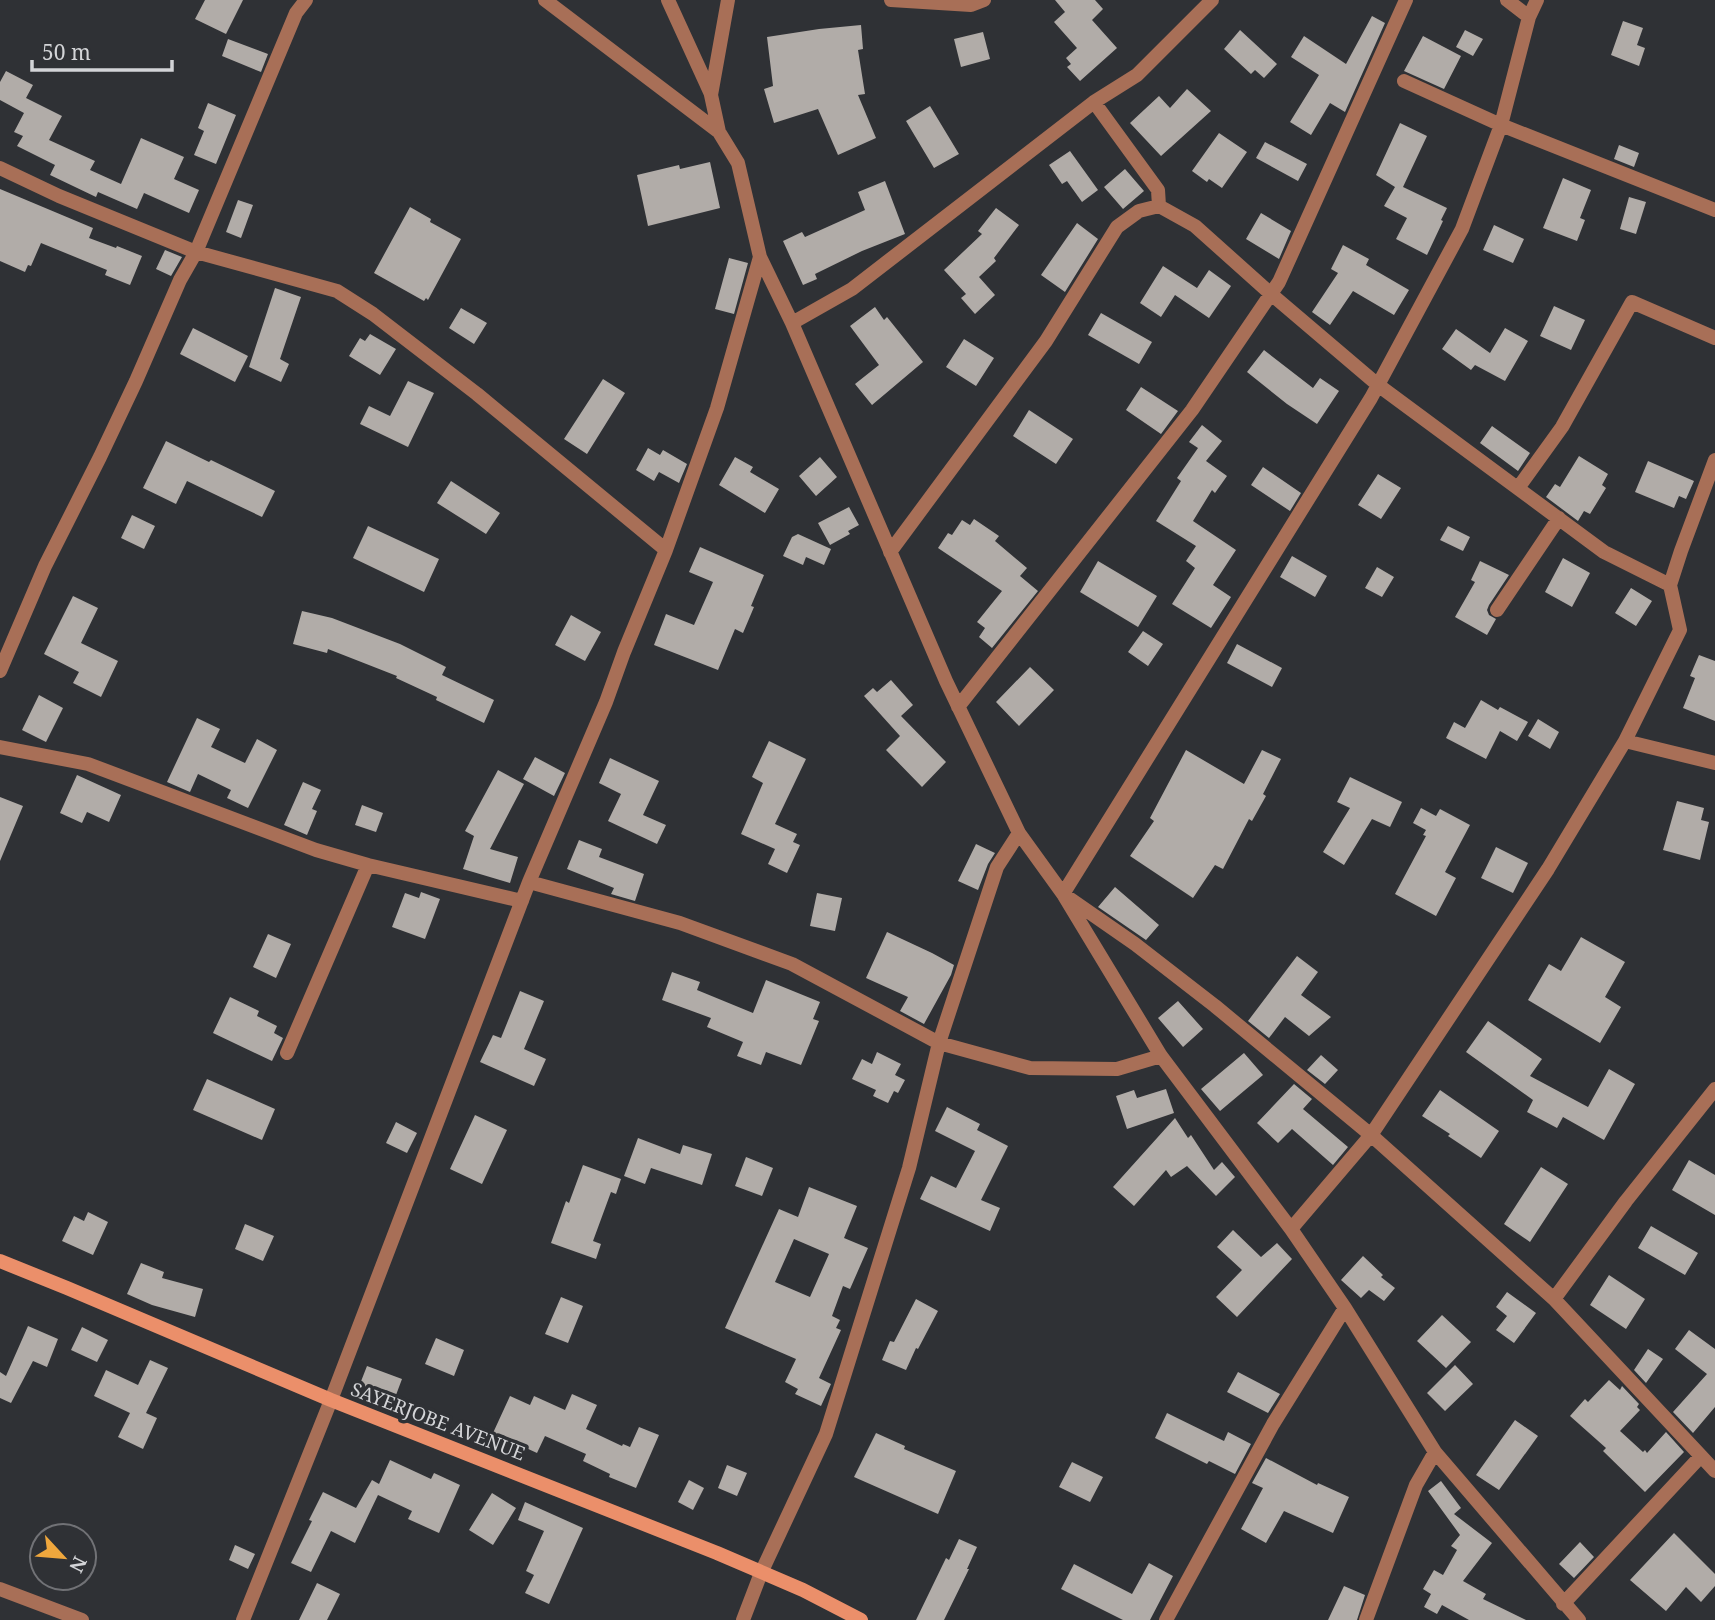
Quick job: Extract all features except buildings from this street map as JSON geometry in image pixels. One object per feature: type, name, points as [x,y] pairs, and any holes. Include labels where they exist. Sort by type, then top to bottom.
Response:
[{"type":"street","points":[[0,671],[45,566],[100,457],[180,281],[196,252],[296,13],[306,0]]},
{"type":"street","points":[[545,0],[719,132]]},
{"type":"street","points":[[668,0],[711,95],[719,132],[738,163],[760,257],[792,323],[958,707],[1019,833],[1063,894],[1161,1056],[1291,1229],[1345,1308],[1435,1452],[1579,1620]]},
{"type":"street","points":[[711,95],[728,0]]},
{"type":"street","points":[[891,0],[971,5],[984,0]]},
{"type":"street","points":[[792,323],[852,289],[1094,102],[1137,75],[1212,0]]},
{"type":"street","points":[[958,707],[1192,410],[1279,282],[1406,0]]},
{"type":"street","points":[[1507,0],[1529,17]]},
{"type":"street","points":[[1063,894],[1378,385],[1462,229],[1501,125],[1529,17],[1537,0]]},
{"type":"street","points":[[1404,80],[1501,125],[1715,210]]},
{"type":"street","points":[[1094,102],[1158,190],[1159,206]]},
{"type":"street","points":[[0,168],[59,196],[196,252],[337,291],[373,314],[477,394],[666,550]]},
{"type":"street","points":[[890,551],[1046,341],[1117,227],[1139,211],[1159,206],[1195,226],[1378,385],[1604,552],[1670,585]]},
{"type":"street","points":[[243,1620],[331,1400],[529,882],[606,702],[666,550],[717,408],[760,257]]},
{"type":"street","points":[[1518,488],[1562,427],[1632,302],[1715,338]]},
{"type":"street","points":[[1291,1229],[1371,1135],[1548,869],[1625,741],[1680,630],[1670,585],[1715,460]]},
{"type":"street","points":[[1497,610],[1559,518]]},
{"type":"street","points":[[1625,741],[1715,763]]},
{"type":"street","points":[[0,747],[88,764],[316,850],[522,901]]},
{"type":"street","points":[[743,1620],[761,1573],[826,1434],[909,1168],[939,1043],[997,867],[1019,833]]},
{"type":"street","points":[[287,1053],[368,865]]},
{"type":"street","points":[[529,882],[680,923],[792,964],[939,1043],[1030,1068],[1117,1069],[1161,1056]]},
{"type":"street","points":[[1063,894],[1135,944],[1205,998],[1371,1135],[1554,1298],[1715,1471]]},
{"type":"street","points":[[1554,1298],[1626,1201],[1715,1089]]},
{"type":"street","name":"SAYERJOBE AVENUE","points":[[0,1261],[331,1400],[629,1517],[803,1590],[861,1620]]},
{"type":"street","points":[[1166,1620],[1273,1424],[1345,1308]]},
{"type":"street","points":[[1366,1620],[1416,1485],[1435,1452]]},
{"type":"street","points":[[1563,1604],[1701,1456]]},
{"type":"street","points":[[0,1589],[82,1620]]}]
